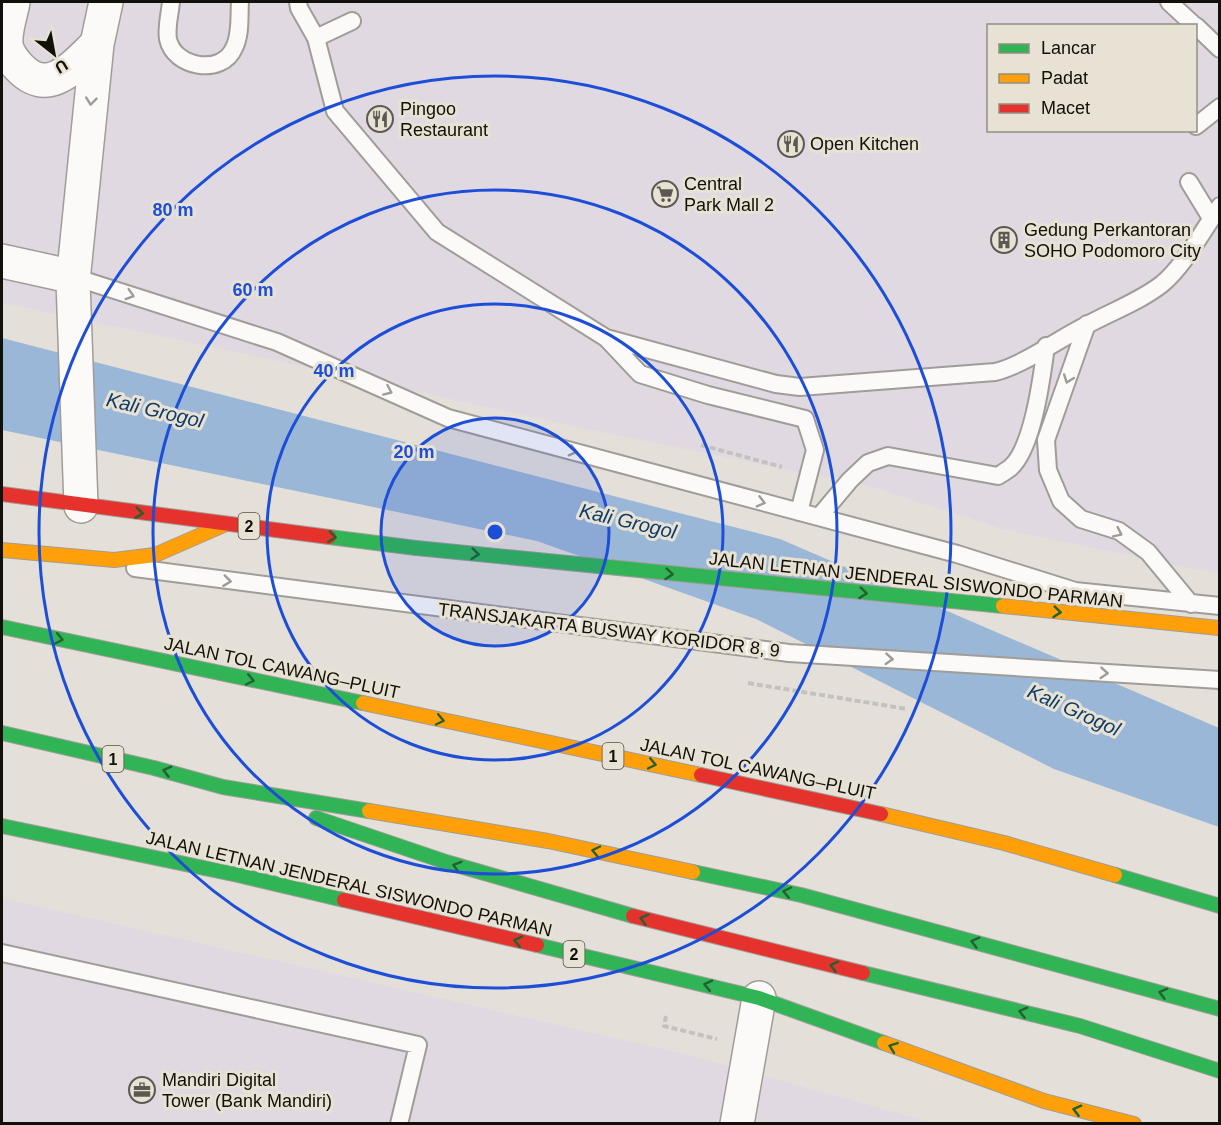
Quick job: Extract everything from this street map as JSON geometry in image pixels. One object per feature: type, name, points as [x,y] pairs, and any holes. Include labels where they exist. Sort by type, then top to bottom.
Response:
[{"type":"highway","name":"JALAN LETNAN JENDERAL SISWONDO PARMAN","points":[[2,494],[416,548],[1219,628]]},
{"type":"highway","points":[[63,556],[114,561],[155,555],[229,523]]},
{"type":"highway","name":"JALAN TOL CAWANG–PLUIT","points":[[2,627],[802,796],[1004,843],[1220,906]]},
{"type":"highway","name":"1","points":[[2,733],[154,768],[223,787],[548,841],[801,895],[1220,1009]]},
{"type":"highway","points":[[223,787],[446,862],[629,915],[1080,1026],[1220,1071]]},
{"type":"highway","name":"JALAN LETNAN JENDERAL SISWONDO PARMAN","points":[[2,826],[261,881],[759,998],[1044,1101],[1134,1124]]},
{"type":"street","points":[[13,2],[5,45],[10,56],[27,74],[37,79],[53,80],[70,71],[97,44]]},
{"type":"street","points":[[81,506],[74,279],[97,44],[106,2]]},
{"type":"street","points":[[2,261],[74,279]]},
{"type":"street","points":[[737,1124],[759,998]]},
{"type":"lane","points":[[171,2],[168,39],[171,46],[175,53],[190,64],[204,65],[221,62],[234,50],[240,2]]},
{"type":"lane","points":[[298,2],[316,39],[335,111],[437,232],[606,339],[640,374],[708,395],[805,419],[815,450],[799,512]]},
{"type":"lane","points":[[1169,2],[1193,24]]},
{"type":"lane","points":[[316,39],[352,21]]},
{"type":"lane","points":[[1197,28],[1220,49]]},
{"type":"lane","points":[[1197,125],[1220,107]]},
{"type":"lane","points":[[606,339],[776,384],[800,387],[994,372],[1013,366],[1046,346],[1139,298],[1162,283],[1178,267],[1215,212],[1190,182]]},
{"type":"lane","points":[[74,279],[277,342],[448,418],[957,554],[1075,591],[1220,606]]},
{"type":"lane","points":[[1087,324],[1046,440],[1048,470],[1061,501],[1081,519],[1119,531],[1148,552],[1191,604]]},
{"type":"lane","points":[[819,517],[850,480],[868,463],[888,456],[998,476],[1011,468],[1021,454],[1039,399],[1046,346]]},
{"type":"lane","name":"TRANSJAKARTA BUSWAY KORIDOR 8, 9","points":[[2,548],[169,573],[789,653],[1214,680]]},
{"type":"lane","points":[[2,953],[418,1046],[399,1124]]},
{"type":"path","points":[[701,445],[791,469],[779,507]]},
{"type":"path","points":[[748,683],[907,708]]},
{"type":"path","points":[[664,1026],[666,1016]]},
{"type":"shaded area","points":[[2,2],[1219,2],[1219,574],[1002,529],[850,480],[808,474],[586,429],[2,303]]},
{"type":"shaded area","points":[[2,898],[685,1054],[934,1123],[2,1124]]},
{"type":"water","name":"Kali Grogol","points":[[2,338],[780,539],[1219,728],[1219,827],[1054,769],[756,619],[537,541],[2,430]]},
{"type":"traffic: fast","points":[[329,537],[416,548]]},
{"type":"traffic: fast","points":[[416,548],[1003,606]]},
{"type":"traffic: fast","points":[[2,627],[363,703]]},
{"type":"traffic: fast","points":[[2,733],[154,768],[223,787],[369,811]]},
{"type":"traffic: fast","points":[[316,818],[446,862],[633,916]]},
{"type":"traffic: fast","points":[[2,826],[238,875],[344,900]]},
{"type":"traffic: fast","points":[[693,872],[801,895],[1220,1009]]},
{"type":"traffic: fast","points":[[1115,875],[1220,906]]},
{"type":"traffic: fast","points":[[537,945],[759,998],[884,1043]]},
{"type":"traffic: fast","points":[[863,973],[1080,1026],[1220,1071]]},
{"type":"traffic: slow","points":[[2,550],[114,560],[155,555],[226,524]]},
{"type":"traffic: slow","points":[[1003,606],[1219,628]]},
{"type":"traffic: slow","points":[[363,703],[701,775]]},
{"type":"traffic: slow","points":[[369,811],[548,841],[693,872]]},
{"type":"traffic: slow","points":[[881,814],[1004,843],[1115,875]]},
{"type":"traffic: slow","points":[[884,1043],[1044,1101],[1134,1124]]},
{"type":"traffic: jam","points":[[2,494],[329,537]]},
{"type":"traffic: jam","points":[[701,775],[881,814]]},
{"type":"traffic: jam","points":[[344,900],[537,945]]},
{"type":"traffic: jam","points":[[633,916],[863,973]]},
{"type":"place","name":"Pingoo Restaurant","points":[[380,119]]},
{"type":"place","name":"Open Kitchen","points":[[791,144]]},
{"type":"place","name":"Central Park Mall 2","points":[[665,194]]},
{"type":"place","name":"Gedung Perkantoran SOHO Podomoro City","points":[[1004,240]]},
{"type":"place","name":"Mandiri Digital Tower (Bank Mandiri)","points":[[142,1090]]}]
